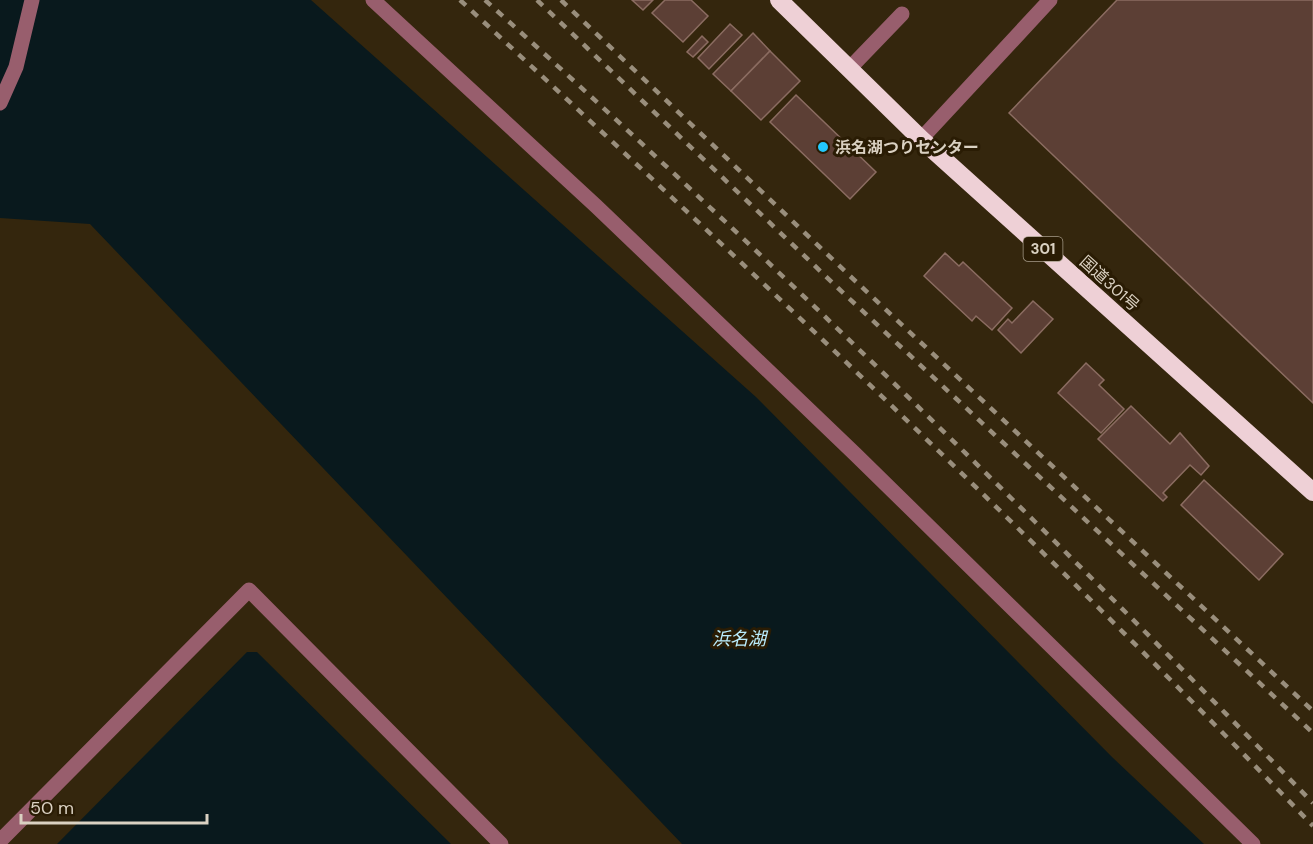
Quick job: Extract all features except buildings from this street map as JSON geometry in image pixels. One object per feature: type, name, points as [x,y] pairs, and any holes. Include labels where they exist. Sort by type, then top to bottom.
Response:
[{"type":"highway","name":"国道301号","points":[[779,0],[921,139],[1313,492]]},
{"type":"street","points":[[0,103],[16,67],[32,0]]},
{"type":"street","points":[[373,0],[596,206],[821,421],[1253,844]]},
{"type":"street","points":[[921,139],[1050,0]]},
{"type":"street","points":[[849,69],[902,14]]},
{"type":"street","points":[[0,841],[249,590],[501,844]]},
{"type":"water","name":"浜名湖","points":[[0,0],[311,0],[756,397],[1112,757],[1204,844],[682,844],[90,224],[0,218]]},
{"type":"water","points":[[247,652],[257,652],[451,844],[57,844]]},
{"type":"railway","points":[[460,0],[785,304],[999,510],[1210,719],[1313,826]]},
{"type":"railway","points":[[485,0],[592,97],[906,395],[1111,597],[1313,803]]},
{"type":"railway","points":[[537,0],[838,288],[1313,733]]},
{"type":"railway","points":[[561,0],[850,276],[1313,711]]},
{"type":"place","name":"浜名湖つりセンター","points":[[823,147]]}]
